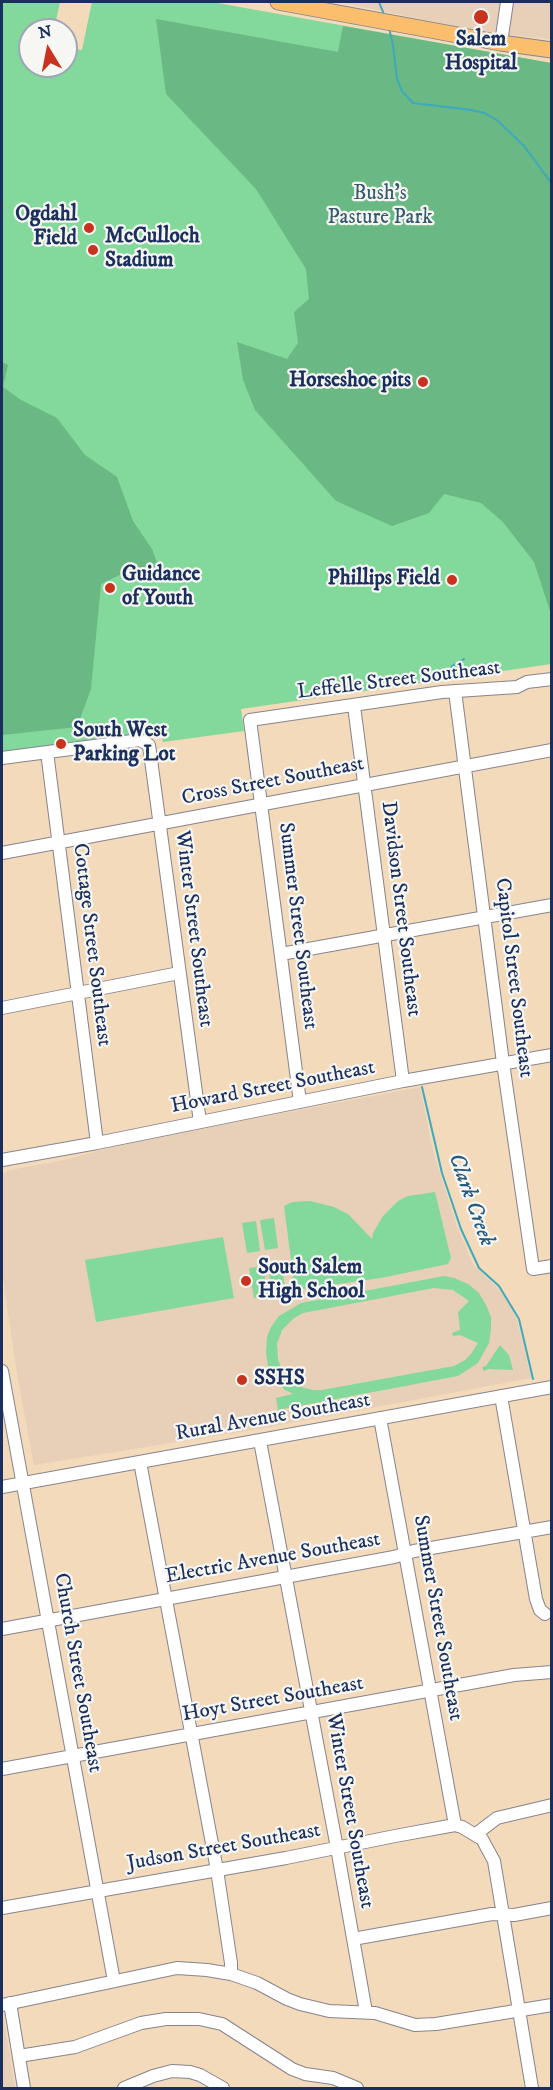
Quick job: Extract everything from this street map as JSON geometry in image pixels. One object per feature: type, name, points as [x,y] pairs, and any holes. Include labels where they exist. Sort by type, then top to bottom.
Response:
[{"type":"main road","points":[[278,2],[501,43],[552,50]]},
{"type":"street","points":[[501,43],[507,2]]},
{"type":"street","name":"Leffelle Street Southeast","points":[[250,720],[455,691],[517,687],[527,682],[552,679]]},
{"type":"street","name":"Capitol Street Southeast","points":[[455,691],[503,1063],[533,1269],[552,1266]]},
{"type":"street","name":"Davidson Street Southeast","points":[[354,706],[403,1081]]},
{"type":"street","name":"Summer Street Southeast","points":[[250,720],[300,1102]]},
{"type":"street","name":"Winter Street Southeast","points":[[47,752],[140,740],[147,742],[200,1122]]},
{"type":"street","name":"Cross Street Southeast","points":[[2,853],[552,750]]},
{"type":"street","points":[[2,758],[47,752]]},
{"type":"street","name":"Cottage Street Southeast","points":[[47,752],[97,1143]]},
{"type":"street","points":[[281,954],[552,905]]},
{"type":"street","points":[[2,1008],[179,973]]},
{"type":"street","name":"Howard Street Southeast","points":[[2,1160],[403,1081],[552,1055]]},
{"type":"street","name":"Church Street Southeast","points":[[2,1371],[114,1981]]},
{"type":"street","name":"Rural Avenue Southeast","points":[[2,1487],[552,1387]]},
{"type":"street","points":[[501,1396],[536,1599],[540,1610],[545,1614]]},
{"type":"street","name":"Summer Street Southeast","points":[[380,1418],[455,1825]]},
{"type":"street","name":"Winter Street Southeast","points":[[260,1441],[366,2012]]},
{"type":"street","points":[[140,1462],[217,1870],[231,1974]]},
{"type":"street","name":"Electric Avenue Southeast","points":[[2,1629],[552,1527]]},
{"type":"street","name":"Hoyt Street Southeast","points":[[2,1769],[514,1675],[552,1672]]},
{"type":"street","points":[[476,1834],[497,1818],[552,1805]]},
{"type":"street","points":[[455,1825],[476,1834],[486,1844],[494,1861],[532,2088]]},
{"type":"street","name":"Judson Street Southeast","points":[[2,1908],[455,1825]]},
{"type":"street","points":[[352,1939],[492,1914],[514,1915],[552,1908]]},
{"type":"street","points":[[24,2088],[19,2056],[6,2004],[177,1968],[231,1974],[257,1983],[286,2000],[300,2004],[329,2011],[385,2015],[416,2025],[552,2005]]},
{"type":"street","points":[[19,2056],[75,2047],[141,2023],[166,2019],[199,2019],[222,2024],[292,2069],[305,2074],[333,2078],[357,2088]]},
{"type":"street","points":[[124,2088],[172,2071],[200,2075],[223,2088]]},
{"type":"shaded area","name":"Salem Hospital","points":[[339,2],[551,2],[551,39],[483,32]]},
{"type":"shaded area","name":"South Salem High School","points":[[420,1087],[433,1151],[457,1227],[474,1266],[497,1287],[508,1301],[517,1320],[531,1378],[264,1428],[34,1465],[17,1374],[2,1271],[2,1174],[10,1170],[60,1161],[133,1142]]},
{"type":"shaded area","points":[[3,2014],[15,2088],[2,2088]]},
{"type":"green space","name":"Bush's Pasture Park","points":[[2,2],[60,2],[57,18],[18,18],[18,78],[78,78],[78,50],[82,50],[92,2],[212,2],[551,63],[551,664],[241,709],[244,731],[163,742],[161,734],[2,754]]},
{"type":"green space","points":[[156,19],[338,52],[343,26],[551,63],[551,614],[534,562],[503,522],[481,503],[444,494],[429,513],[392,526],[336,501],[255,410],[243,380],[237,342],[287,359],[298,343],[294,312],[309,299],[306,269],[256,189],[166,94]]},
{"type":"green space","points":[[2,362],[8,365],[3,387],[21,400],[57,418],[85,455],[117,477],[133,521],[152,549],[160,570],[134,568],[101,584],[91,689],[77,727],[2,735]]},
{"type":"green space","points":[[435,1192],[451,1258],[448,1264],[381,1278],[303,1289],[294,1283],[284,1206],[292,1202],[310,1201],[334,1207],[348,1214],[372,1239],[383,1216],[398,1201],[408,1196]]},
{"type":"green space","points":[[274,1218],[278,1248],[265,1250],[260,1220]]},
{"type":"green space","points":[[256,1221],[260,1251],[247,1253],[242,1223]]},
{"type":"green space","points":[[223,1237],[234,1298],[96,1322],[85,1260]]},
{"type":"green space","points":[[281,1263],[286,1293],[272,1295],[268,1265]]},
{"type":"green space","points":[[263,1266],[268,1296],[254,1298],[249,1268]]},
{"type":"green space","points":[[444,1276],[454,1278],[468,1284],[479,1293],[486,1305],[491,1317],[489,1343],[478,1363],[458,1376],[278,1410],[276,1398],[293,1394],[275,1380],[268,1367],[267,1337],[279,1316],[301,1303]],"holes":[[[434,1288],[453,1290],[469,1301],[458,1312],[460,1330],[452,1333],[453,1336],[460,1335],[478,1343],[465,1360],[454,1366],[322,1390],[301,1387],[282,1371],[277,1344],[282,1330],[303,1313]]]},
{"type":"green space","points":[[500,1345],[509,1355],[513,1370],[488,1369],[484,1371],[482,1367],[486,1366]]},
{"type":"waterway","points":[[379,2],[385,17]]},
{"type":"waterway","points":[[389,28],[397,79],[402,91],[413,103],[485,113],[498,121],[524,146],[552,184]]},
{"type":"waterway","name":"Clark Creek","points":[[448,677],[452,666],[464,659]]},
{"type":"waterway","name":"Clark Creek","points":[[422,1087],[442,1173],[461,1229],[479,1268],[499,1286],[519,1319],[533,1379]]},
{"type":"place","name":"Salem Hospital","points":[[481,17]]},
{"type":"place","name":"Ogdahl Field","points":[[89,228]]},
{"type":"place","name":"McCulloch Stadium","points":[[93,250]]},
{"type":"place","name":"Horseshoe pits","points":[[423,382]]},
{"type":"place","name":"Phillips Field","points":[[452,580]]},
{"type":"place","name":"Guidance of Youth","points":[[110,588]]},
{"type":"place","name":"South West Parking Lot","points":[[61,744]]},
{"type":"place","name":"South Salem High School","points":[[246,1281]]},
{"type":"place","name":"SSHS","points":[[242,1380]]}]
